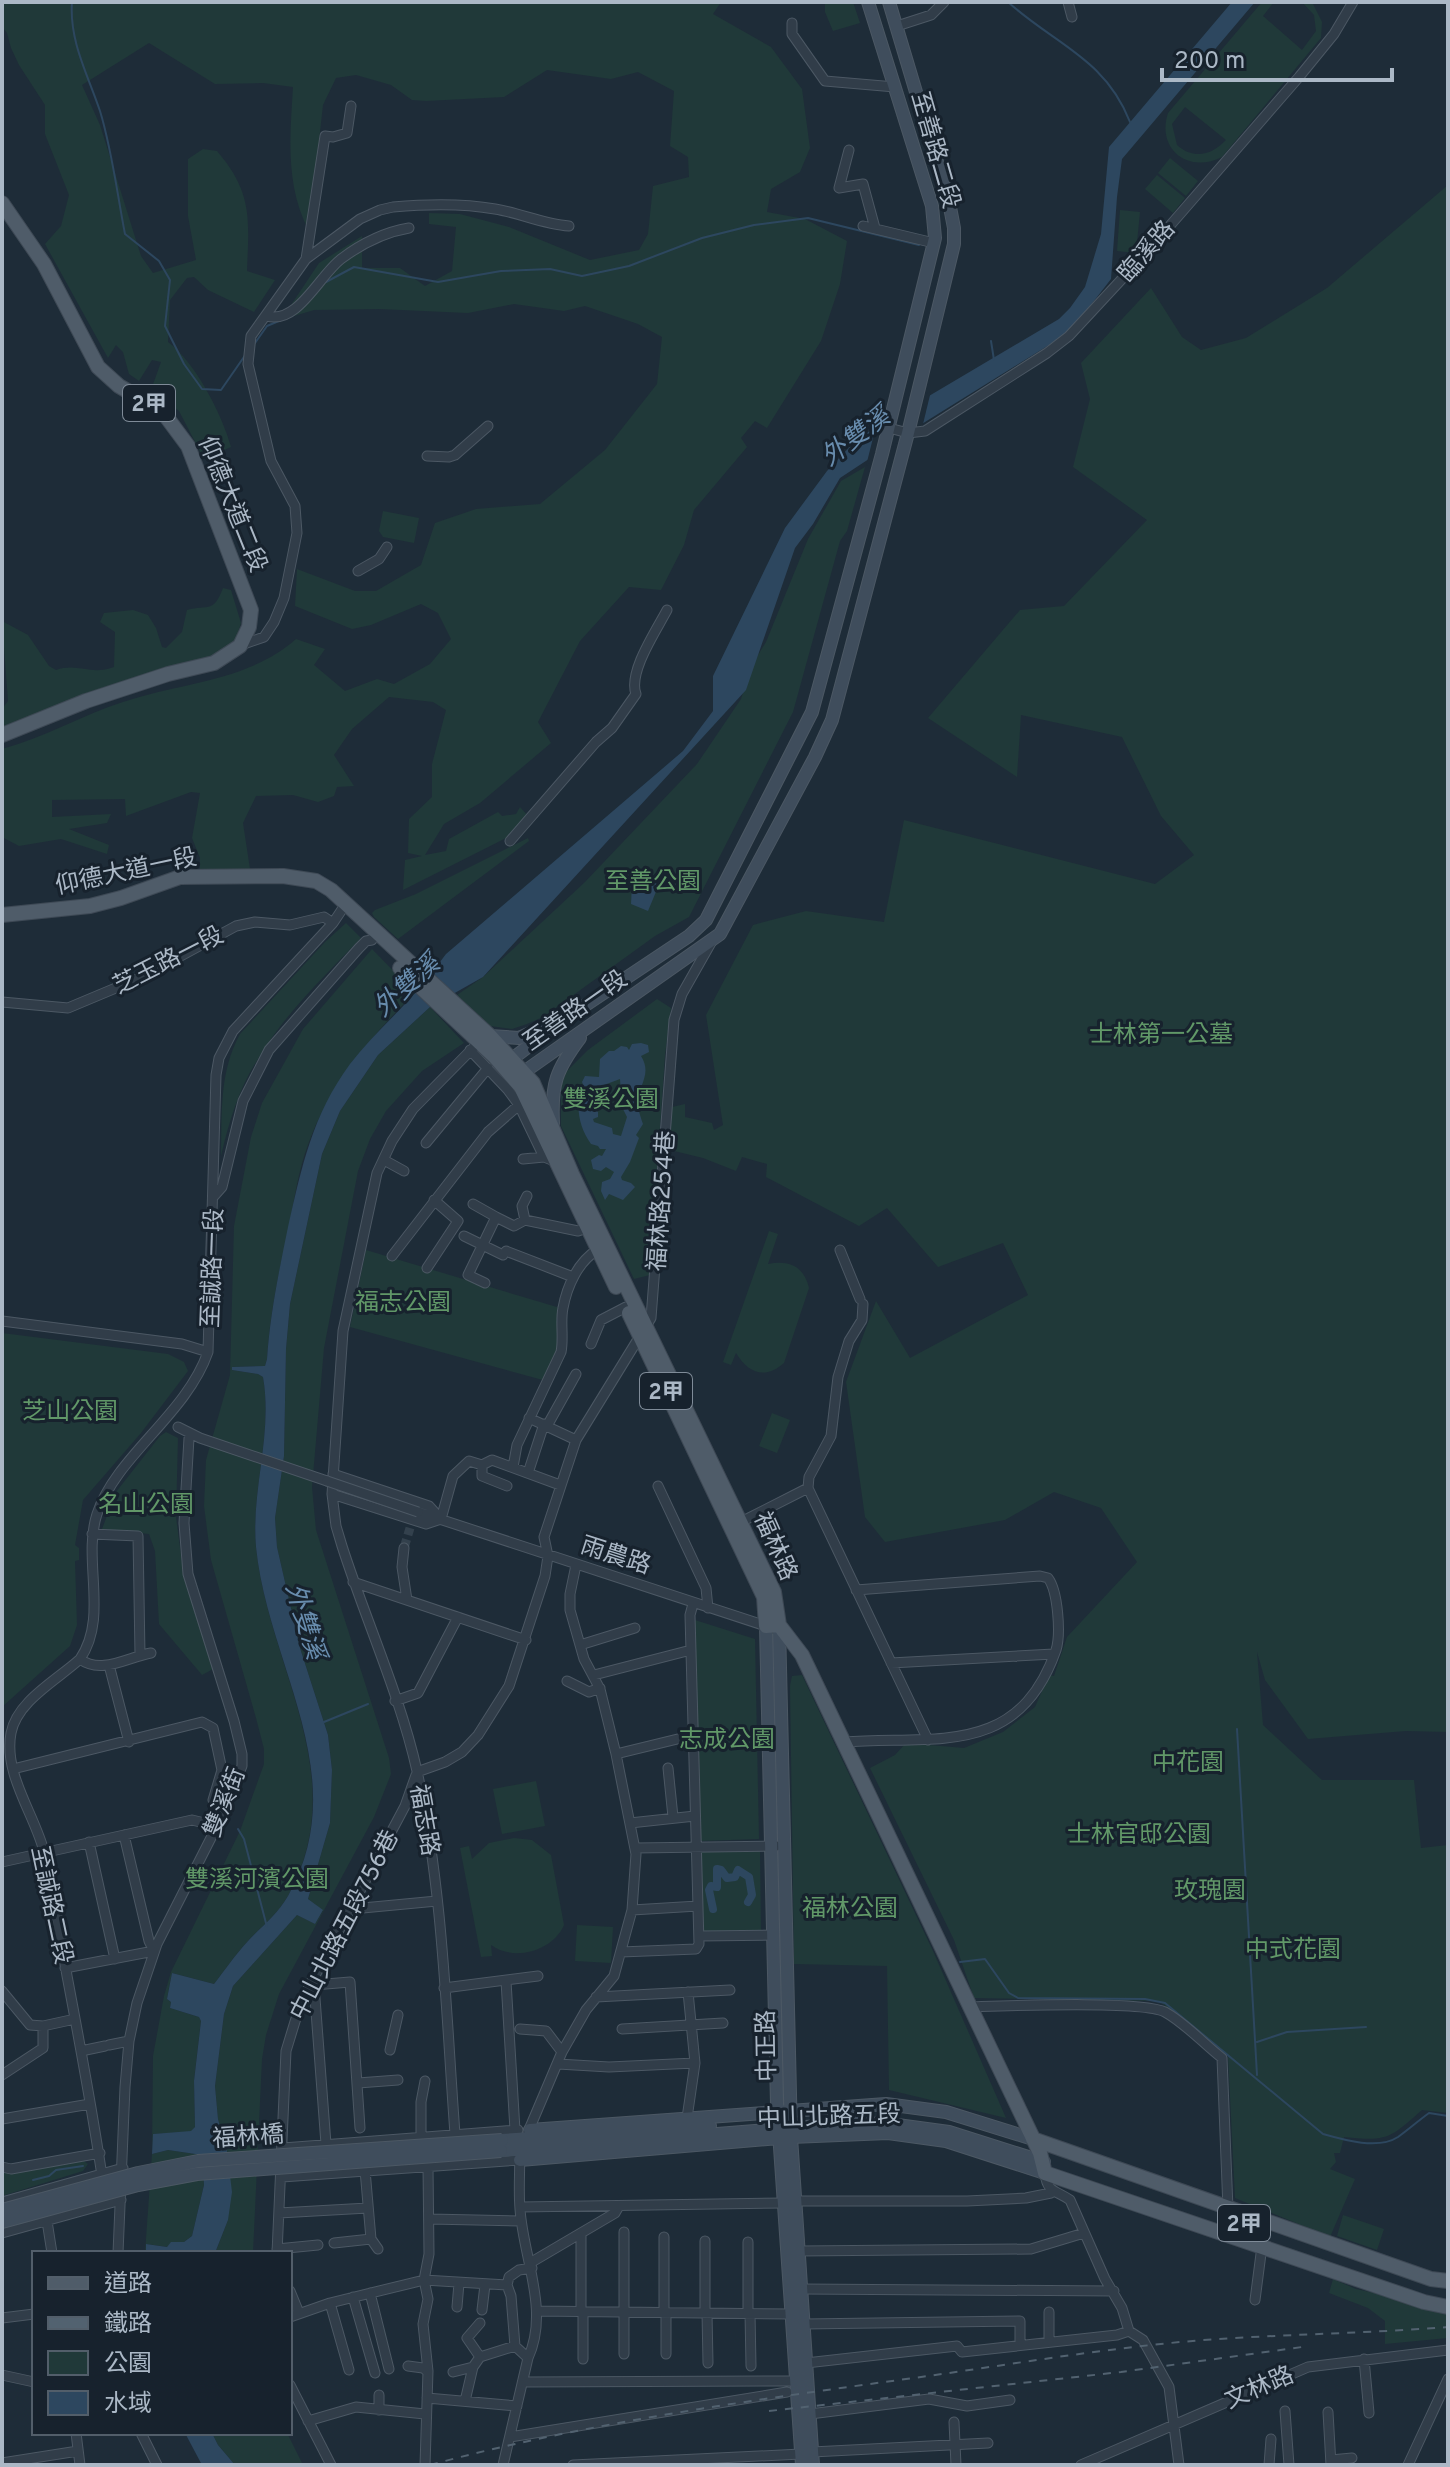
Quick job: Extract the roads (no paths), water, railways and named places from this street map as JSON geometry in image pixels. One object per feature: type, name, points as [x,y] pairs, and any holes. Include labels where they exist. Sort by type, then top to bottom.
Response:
[{"type":"main road","name":"至善路二段","points":[[868,2],[935,223],[934,243],[889,428]]},
{"type":"main road","name":"至善路二段","points":[[889,2],[954,228],[953,254],[908,433]]},
{"type":"main road","name":"仰德大道二段","points":[[2,203],[44,264],[98,367],[119,386],[162,411],[188,446],[250,605],[249,627],[240,646]]},
{"type":"main road","name":"至善路一段","points":[[515,1068],[566,1018],[689,936],[709,914],[810,720],[889,428]]},
{"type":"main road","name":"至善路一段","points":[[515,1068],[585,1030],[720,934],[832,720],[908,433]]},
{"type":"main road","points":[[2,735],[86,701],[168,674],[209,666],[240,646]]},
{"type":"main road","name":"仰德大道一段","points":[[2,915],[90,906],[180,877],[201,876],[301,878],[325,886],[345,905]]},
{"type":"main road","name":"2甲","points":[[345,905],[377,941],[477,1038]]},
{"type":"main road","points":[[477,1038],[519,1038],[566,1018]]},
{"type":"main road","points":[[554,1131],[552,1093],[555,1076],[585,1030]]},
{"type":"main road","name":"福林路","points":[[477,1038],[515,1068],[540,1096],[643,1330],[736,1524],[774,1592],[772,1625],[802,1655],[1041,2157]]},
{"type":"main road","name":"福林路","points":[[515,1068],[537,1116],[549,1159],[626,1307],[643,1330]]},
{"type":"main road","name":"中正路","points":[[772,1625],[785,2124]]},
{"type":"main road","name":"中正路","points":[[778,1846],[774,1935],[796,2381],[807,2459]]},
{"type":"main road","name":"中山北路五段","points":[[530,2130],[687,2118],[785,2124],[871,2105],[912,2107],[957,2115],[1041,2157],[1119,2184],[1262,2246],[1424,2302],[1448,2307]]},
{"type":"main road","name":"中山北路五段","points":[[502,2146],[785,2124],[919,2126],[1041,2157],[1448,2291]]},
{"type":"main road","name":"福林橋","points":[[2,2210],[138,2173],[198,2161],[502,2146]]},
{"type":"main road","name":"福林橋","points":[[2,2222],[138,2185],[197,2174],[502,2146]]},
{"type":"main road","name":"中山北路五段","points":[[1119,2184],[1228,2209],[1431,2279],[1448,2281]]},
{"type":"main road","name":"中正路","points":[[789,2202],[799,2251],[810,2414],[807,2459]]},
{"type":"main road","name":"中山北路五段","points":[[1203,2222],[1448,2299]]},
{"type":"street","points":[[897,26],[931,15],[944,2]]},
{"type":"street","points":[[1068,2],[1072,17]]},
{"type":"street","name":"臨溪路","points":[[908,433],[925,431],[1069,336],[1147,252],[1299,77],[1334,34],[1353,2]]},
{"type":"street","points":[[792,23],[792,34],[825,81],[895,87]]},
{"type":"street","points":[[306,259],[325,136],[347,133],[351,106]]},
{"type":"street","points":[[849,150],[839,188],[863,184],[875,228]]},
{"type":"street","points":[[240,646],[264,637],[274,622],[284,598],[297,533],[295,506],[271,461],[248,364],[251,336],[306,259],[360,219],[393,207],[480,206],[547,224],[569,226]]},
{"type":"street","points":[[863,226],[934,243]]},
{"type":"street","points":[[267,316],[285,317],[295,310],[335,264],[357,248],[396,230],[409,228]]},
{"type":"street","points":[[427,456],[455,455],[488,426]]},
{"type":"street","points":[[889,428],[908,433]]},
{"type":"street","points":[[358,571],[379,559],[387,547]]},
{"type":"street","points":[[510,841],[596,742],[612,728],[636,694],[633,685],[640,663],[667,610]]},
{"type":"street","name":"至誠路一段","points":[[91,1640],[92,1534],[104,1496],[197,1377],[208,1352],[216,1075],[225,1044],[233,1031],[333,923],[345,905]]},
{"type":"street","name":"芝玉路一段","points":[[2,1002],[68,1008],[142,977],[236,926],[255,922],[290,925],[324,917],[333,923]]},
{"type":"street","points":[[214,1196],[222,1187],[243,1101],[269,1050],[359,948],[366,941],[377,941]]},
{"type":"street","name":"福林路254巷","points":[[576,1440],[643,1330],[653,1308],[674,1020],[682,994],[712,941]]},
{"type":"street","points":[[417,1772],[336,1526],[332,1494],[343,1331],[377,1173],[413,1109],[477,1038],[488,1068],[519,1105],[549,1159],[523,1159]]},
{"type":"street","points":[[426,1143],[488,1068]]},
{"type":"street","points":[[392,1256],[488,1132],[519,1105]]},
{"type":"street","points":[[384,1160],[404,1171]]},
{"type":"street","points":[[525,1220],[522,1206],[527,1196]]},
{"type":"street","points":[[427,1268],[458,1221],[434,1200]]},
{"type":"street","points":[[473,1204],[514,1226],[525,1220],[578,1231],[587,1228]]},
{"type":"street","points":[[485,1283],[468,1275],[496,1217]]},
{"type":"street","points":[[464,1236],[573,1277]]},
{"type":"street","points":[[513,1467],[517,1445],[561,1352],[564,1337],[562,1309],[573,1277],[589,1255],[597,1250]]},
{"type":"street","points":[[840,1250],[862,1302],[862,1320],[849,1341],[838,1377],[831,1436],[809,1477],[808,1488],[928,1740]]},
{"type":"street","points":[[591,1344],[601,1320],[626,1307]]},
{"type":"street","points":[[2,1321],[182,1344],[208,1352]]},
{"type":"street","points":[[528,1473],[546,1425],[576,1374]]},
{"type":"street","points":[[167,1418],[200,1438],[414,1520]]},
{"type":"street","points":[[529,1418],[576,1440]]},
{"type":"street","points":[[178,1427],[189,1438],[200,1438]]},
{"type":"street","name":"雙溪街","points":[[118,2251],[129,2041],[140,1991],[154,1951],[239,1777],[242,1754],[188,1574],[184,1523],[189,1438]]},
{"type":"street","name":"福志路","points":[[455,2134],[433,1860],[417,1772],[462,1752],[478,1735],[509,1686],[545,1576],[548,1556],[544,1537],[576,1440]]},
{"type":"street","points":[[441,1519],[453,1476],[469,1461],[482,1465],[492,1460],[560,1485]]},
{"type":"street","points":[[482,1465],[482,1476],[507,1486]]},
{"type":"street","name":"雨農路","points":[[333,1474],[429,1506],[441,1519]]},
{"type":"street","points":[[658,1486],[706,1588],[708,1608]]},
{"type":"street","points":[[736,1524],[808,1488]]},
{"type":"street","name":"雨農路","points":[[332,1494],[414,1520],[441,1519],[693,1604],[772,1625]]},
{"type":"street","points":[[92,1534],[138,1536],[140,1655]]},
{"type":"street","points":[[404,1548],[402,1567],[407,1600]]},
{"type":"street","points":[[518,2145],[530,2130],[562,2052],[596,1997],[614,1976],[632,1910],[635,1848],[616,1754],[600,1688],[580,1645],[570,1610],[576,1565]]},
{"type":"street","points":[[844,1742],[951,1739],[980,1732],[1013,1713],[1030,1697],[1058,1642],[1055,1591],[1048,1578],[1024,1577],[856,1590]]},
{"type":"street","points":[[353,1582],[526,1640]]},
{"type":"street","points":[[621,1952],[696,1949],[699,1944],[690,1615],[693,1604]]},
{"type":"street","points":[[395,1701],[418,1693],[458,1617]]},
{"type":"street","points":[[580,1645],[635,1628]]},
{"type":"street","name":"至誠路二段","points":[[91,1640],[80,1659],[19,1714],[9,1747],[13,1769],[45,1853],[100,2153],[106,2204]]},
{"type":"street","points":[[594,1675],[691,1650]]},
{"type":"street","points":[[80,1659],[89,1666],[109,1665],[151,1653]]},
{"type":"street","points":[[891,1663],[1054,1654]]},
{"type":"street","points":[[109,1665],[129,1742]]},
{"type":"street","points":[[567,1681],[589,1692],[600,1688]]},
{"type":"street","points":[[13,1769],[202,1722],[213,1728],[222,1770],[213,1800]]},
{"type":"street","points":[[616,1754],[694,1735]]},
{"type":"street","points":[[668,1768],[673,1817]]},
{"type":"street","points":[[222,1770],[239,1777]]},
{"type":"street","name":"中山北路五段756巷","points":[[277,2251],[286,2051],[293,2022],[405,1806],[417,1772]]},
{"type":"street","points":[[630,1823],[695,1816]]},
{"type":"street","points":[[2,1862],[192,1820],[217,1826]]},
{"type":"street","points":[[65,1968],[154,1951],[124,1835]]},
{"type":"street","points":[[89,1842],[115,1959]]},
{"type":"street","points":[[635,1848],[778,1846]]},
{"type":"street","points":[[352,1909],[437,1901]]},
{"type":"street","points":[[632,1910],[698,1906]]},
{"type":"street","points":[[699,1936],[774,1935]]},
{"type":"street","points":[[444,1988],[538,1976]]},
{"type":"street","points":[[503,2465],[528,2358],[534,2345],[535,2294],[521,2221],[506,1981]]},
{"type":"street","points":[[326,2144],[312,1983],[350,1982],[360,2128]]},
{"type":"street","points":[[596,1997],[730,1990]]},
{"type":"street","points":[[2,1991],[30,2025],[43,2026],[75,2019]]},
{"type":"street","points":[[687,2118],[695,2063],[688,1992]]},
{"type":"street","points":[[2,2012],[12,2004]]},
{"type":"street","points":[[969,2007],[1135,2007],[1164,2011],[1222,2058],[1228,2209]]},
{"type":"street","points":[[390,2050],[398,2015]]},
{"type":"street","points":[[622,2029],[723,2023]]},
{"type":"street","points":[[2,2075],[43,2048],[43,2026]]},
{"type":"street","points":[[520,2029],[546,2031],[562,2052]]},
{"type":"street","points":[[81,2051],[129,2041]]},
{"type":"street","points":[[558,2064],[609,2067],[695,2063]]},
{"type":"street","points":[[358,2083],[398,2080]]},
{"type":"street","points":[[421,2137],[421,2102],[425,2081]]},
{"type":"street","points":[[2,2119],[90,2104]]},
{"type":"street","name":"中山北路五段","points":[[283,2148],[455,2134],[518,2145]]},
{"type":"street","name":"中山北路五段","points":[[282,2177],[428,2167],[518,2145]]},
{"type":"street","points":[[2,2167],[11,2169],[100,2153]]},
{"type":"street","points":[[1041,2157],[1051,2193]]},
{"type":"street","points":[[425,2465],[428,2372],[423,2324],[428,2299],[424,2280],[429,2254],[428,2167]]},
{"type":"street","points":[[2,2202],[123,2168]]},
{"type":"street","points":[[365,2170],[371,2239],[378,2249]]},
{"type":"street","points":[[520,2207],[967,2201],[1026,2198],[1051,2193],[1064,2196],[1072,2206],[1105,2279],[1114,2291],[1129,2331],[1143,2340],[1169,2387],[1179,2465]]},
{"type":"street","points":[[2,2233],[121,2200]]},
{"type":"street","points":[[528,2358],[515,2346],[511,2296],[507,2285],[509,2277],[615,2213],[619,2206]]},
{"type":"street","points":[[279,2213],[368,2208]]},
{"type":"street","points":[[430,2219],[521,2221]]},
{"type":"street","points":[[47,2221],[52,2251]]},
{"type":"street","points":[[624,2232],[624,2354]]},
{"type":"street","points":[[799,2251],[1031,2249],[1084,2233]]},
{"type":"street","points":[[581,2236],[583,2359]]},
{"type":"street","points":[[664,2237],[666,2354]]},
{"type":"street","points":[[334,2243],[371,2239]]},
{"type":"street","points":[[705,2241],[708,2363]]},
{"type":"street","points":[[748,2242],[751,2366]]},
{"type":"street","points":[[283,2251],[318,2245]]},
{"type":"street","points":[[1255,2300],[1262,2246]]},
{"type":"street","points":[[295,2315],[330,2303],[424,2280],[507,2285]]},
{"type":"street","points":[[457,2307],[459,2283]]},
{"type":"street","points":[[482,2310],[485,2285]]},
{"type":"street","points":[[801,2289],[1114,2291]]},
{"type":"street","points":[[370,2293],[389,2369]]},
{"type":"street","points":[[353,2297],[375,2373]]},
{"type":"street","points":[[330,2303],[349,2370]]},
{"type":"street","points":[[538,2311],[792,2314]]},
{"type":"street","points":[[1049,2312],[1049,2342]]},
{"type":"street","points":[[2,2318],[32,2314]]},
{"type":"street","points":[[804,2324],[816,2321],[1020,2321],[1020,2345]]},
{"type":"street","points":[[480,2323],[467,2338],[480,2357]]},
{"type":"street","points":[[806,2363],[957,2346],[962,2352],[1117,2335],[1129,2331]]},
{"type":"street","points":[[465,2401],[473,2367],[480,2357],[515,2346]]},
{"type":"street","name":"文林路","points":[[1081,2465],[1308,2367],[1448,2350]]},
{"type":"street","points":[[1364,2359],[1369,2413]]},
{"type":"street","points":[[408,2366],[428,2372]]},
{"type":"street","points":[[453,2372],[473,2367]]},
{"type":"street","points":[[2,2375],[32,2382]]},
{"type":"street","points":[[1408,2465],[1448,2379]]},
{"type":"street","points":[[523,2382],[796,2381]]},
{"type":"street","points":[[292,2389],[331,2465]]},
{"type":"street","points":[[510,2437],[787,2392]]},
{"type":"street","points":[[379,2395],[379,2410]]},
{"type":"street","points":[[427,2398],[517,2406]]},
{"type":"street","points":[[810,2414],[929,2399],[967,2406],[1010,2400]]},
{"type":"street","points":[[308,2421],[356,2407],[425,2414]]},
{"type":"street","points":[[1285,2411],[1289,2465]]},
{"type":"street","points":[[1328,2412],[1331,2462],[1352,2458]]},
{"type":"street","points":[[954,2422],[956,2465]]},
{"type":"street","points":[[76,2435],[80,2465]]},
{"type":"street","points":[[142,2435],[157,2465]]},
{"type":"street","points":[[1269,2465],[1271,2439]]},
{"type":"street","points":[[573,2465],[807,2459],[988,2443]]},
{"type":"street","points":[[2,2463],[78,2451]]},
{"type":"water","name":"外雙溪","points":[[1232,2],[1255,2],[1122,159],[1111,279],[1070,332],[840,478],[795,548],[746,690],[483,977],[430,1007],[378,1055],[340,1111],[322,1154],[290,1304],[284,1456],[275,1518],[277,1547],[300,1648],[328,1735],[332,1770],[330,1823],[308,1899],[323,1910],[315,1924],[297,1915],[233,1986],[224,2014],[215,2086],[232,2192],[228,2220],[216,2251],[146,2251],[146,2244],[167,2247],[171,2242],[184,2242],[192,2236],[204,2185],[202,2155],[168,2150],[152,2154],[153,2134],[191,2131],[195,2127],[194,2081],[201,2021],[199,2017],[170,2008],[171,2002],[167,1999],[172,1973],[214,1984],[243,1946],[274,1915],[288,1896],[306,1851],[313,1808],[310,1764],[302,1722],[275,1635],[256,1547],[256,1504],[265,1420],[263,1377],[232,1370],[232,1367],[265,1366],[275,1293],[293,1205],[317,1122],[350,1064],[446,954],[683,751],[713,711],[713,676],[785,528],[827,471],[858,438],[1059,319],[1070,308],[1085,287],[1101,234],[1109,147]]},
{"type":"water","points":[[643,872],[654,877],[658,887],[648,911],[631,904],[632,884]]},
{"type":"water","points":[[632,1044],[648,1045],[649,1052],[641,1056],[645,1075],[638,1103],[643,1124],[636,1135],[639,1138],[630,1162],[621,1177],[635,1187],[623,1200],[609,1194],[605,1200],[601,1191],[602,1182],[610,1179],[614,1172],[606,1167],[601,1171],[593,1169],[591,1160],[602,1156],[606,1149],[591,1144],[585,1133],[579,1116],[579,1098],[587,1098],[594,1089],[589,1085],[584,1087],[582,1082],[585,1076],[599,1077],[600,1059],[621,1046],[629,1050]],"holes":[[[620,1079],[622,1107],[627,1117],[621,1136],[613,1134],[612,1128],[594,1122],[593,1119],[598,1117],[594,1104],[600,1104],[604,1085]]]},
{"type":"water","points":[[186,2435],[213,2435],[235,2465],[202,2465]]},
{"type":"waterway","points":[[72,2],[76,44],[104,126],[125,234],[159,261],[170,280],[165,326],[184,364],[202,389],[221,390],[246,354]]},
{"type":"waterway","points":[[1008,2],[1093,67],[1107,82],[1130,122]]},
{"type":"waterway","points":[[326,282],[354,267],[438,282],[501,271],[550,269],[582,276],[629,266],[702,238],[754,225],[808,218],[919,245]]},
{"type":"waterway","points":[[255,343],[267,326],[293,315]]},
{"type":"waterway","points":[[991,341],[994,360]]},
{"type":"waterway","points":[[324,1722],[368,1704]]},
{"type":"waterway","points":[[1237,1729],[1257,2075]]},
{"type":"waterway","points":[[238,1829],[244,1839],[267,1927]]},
{"type":"waterway","points":[[713,1909],[709,1890],[711,1886],[717,1887],[717,1869],[727,1878],[735,1877],[738,1870],[749,1877],[752,1895],[748,1902]]},
{"type":"waterway","points":[[960,1962],[985,1959],[1009,1993],[1018,1998],[1145,1999],[1165,2003],[1323,2134],[1361,2143],[1381,2143],[1398,2137],[1429,2113],[1448,2116]]},
{"type":"waterway","points":[[1257,2042],[1287,2032],[1366,2027]]},
{"type":"waterway","points":[[33,2180],[49,2176],[56,2170],[83,2166]]},
{"type":"tunnel","points":[[404,1548],[410,1528]]},
{"type":"railway","points":[[430,2465],[547,2437],[666,2414],[1101,2351],[1218,2339],[1448,2327]]},
{"type":"railway","points":[[769,2411],[1121,2372],[1302,2347]]},
{"type":"park label","name":"至善公園","points":[[653,881]]},
{"type":"park label","name":"士林第一公墓","points":[[1161,1034]]},
{"type":"park label","name":"雙溪公園","points":[[611,1099]]},
{"type":"park label","name":"福志公園","points":[[403,1302]]},
{"type":"park label","name":"芝山公園","points":[[70,1411]]},
{"type":"park label","name":"名山公園","points":[[146,1504]]},
{"type":"park label","name":"志成公園","points":[[727,1739]]},
{"type":"park label","name":"中花園","points":[[1188,1762]]},
{"type":"park label","name":"士林官邸公園","points":[[1139,1834]]},
{"type":"park label","name":"雙溪河濱公園","points":[[257,1879]]},
{"type":"park label","name":"玫瑰園","points":[[1210,1890]]},
{"type":"park label","name":"福林公園","points":[[850,1908]]},
{"type":"park label","name":"中式花園","points":[[1293,1949]]}]
